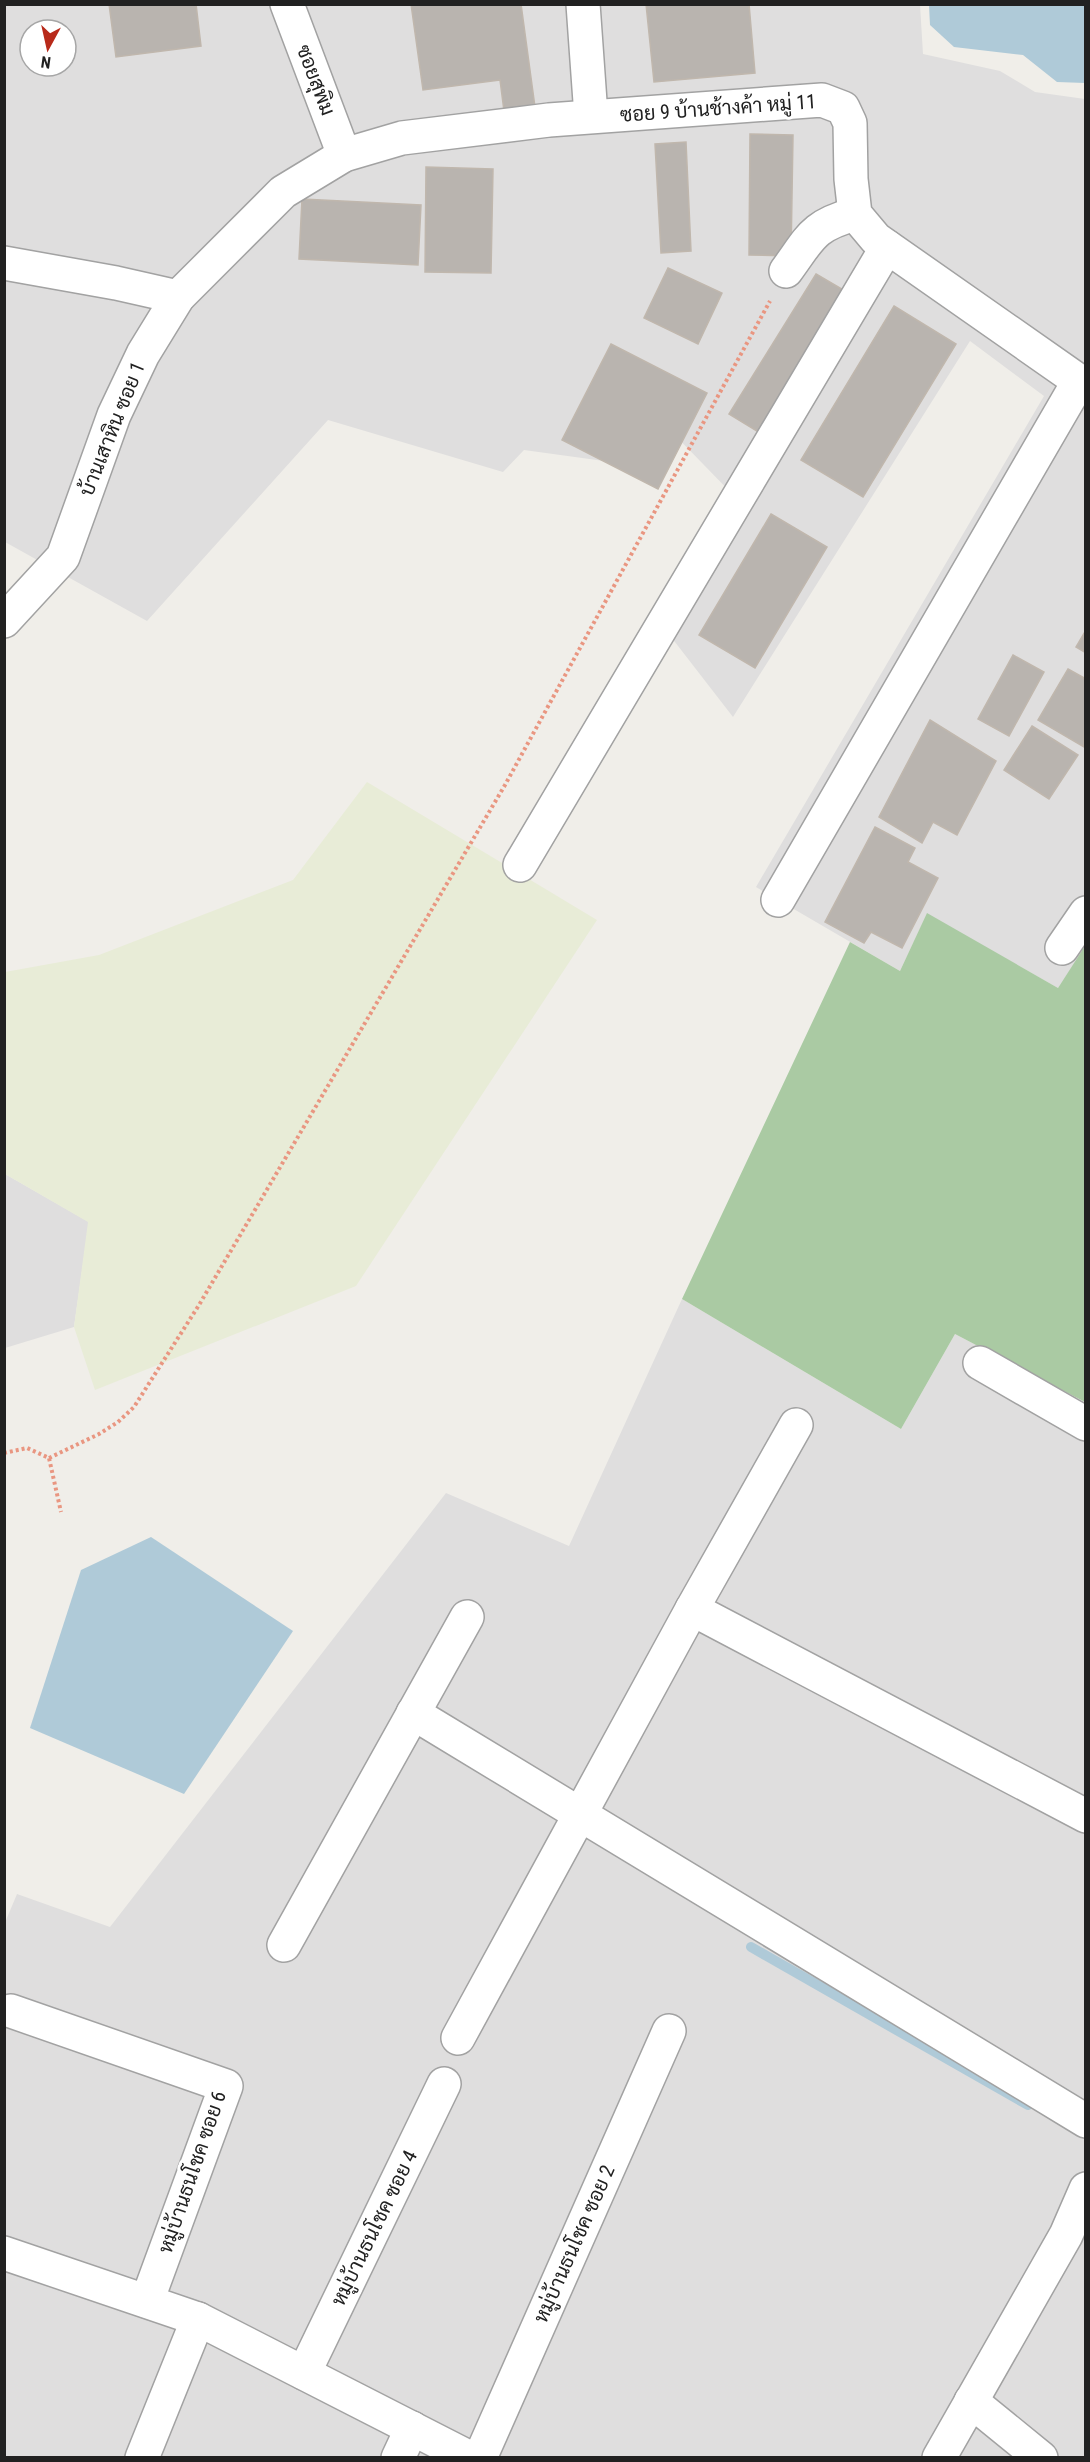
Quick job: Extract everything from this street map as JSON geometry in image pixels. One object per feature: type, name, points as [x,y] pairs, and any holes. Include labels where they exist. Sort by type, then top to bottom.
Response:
[{"type":"street","name":"ซอยสุพิม","points":[[287,4],[344,155]]},
{"type":"street","points":[[583,4],[591,116]]},
{"type":"street","name":"ซอย 9 บ้านช้างค้า หมู่ 11","points":[[344,155],[402,138],[591,116],[822,100],[843,108],[850,123],[851,179],[855,214]]},
{"type":"street","name":"บ้านเสาหิน ซอย 1","points":[[4,621],[63,557],[114,415],[143,354],[178,297],[283,192],[344,155]]},
{"type":"street","points":[[778,900],[1082,384],[876,239],[855,214],[831,221],[814,232],[786,272]]},
{"type":"street","points":[[520,866],[887,247]]},
{"type":"street","points":[[4,263],[116,283],[178,297]]},
{"type":"street","points":[[1062,948],[1086,913]]},
{"type":"street","points":[[980,1363],[1086,1424]]},
{"type":"street","points":[[458,2038],[692,1609],[796,1425]]},
{"type":"street","points":[[692,1609],[1086,1816]]},
{"type":"street","points":[[284,1945],[467,1617]]},
{"type":"street","points":[[413,1713],[1086,2121]]},
{"type":"street","name":"หมู่บ้านธนโชค ซอย 6","points":[[11,2011],[226,2086],[147,2301]]},
{"type":"street","name":"หมู่บ้านธนโชค ซอย 2","points":[[480,2457],[669,2031]]},
{"type":"street","name":"หมู่บ้านธนโชค ซอย 4","points":[[304,2373],[444,2084]]},
{"type":"street","points":[[939,2457],[1065,2235],[1086,2188]]},
{"type":"street","points":[[4,2253],[198,2319],[470,2457]]},
{"type":"street","points":[[142,2457],[198,2319]]},
{"type":"street","points":[[971,2401],[1041,2457]]},
{"type":"street","points":[[398,2457],[412,2427]]},
{"type":"path","points":[[4,1453],[27,1448],[50,1458],[99,1434],[118,1422],[134,1407],[199,1305],[505,785],[786,272]]},
{"type":"path","points":[[50,1458],[61,1512]]},
{"type":"shaded area","points":[[5,5],[920,5],[923,54],[1000,71],[1035,92],[1085,99],[1086,946],[1058,988],[927,914],[900,971],[756,887],[1044,396],[970,341],[733,717],[668,633],[741,503],[666,426],[604,461],[524,450],[503,472],[328,420],[147,621],[5,542]]},
{"type":"shaded area","points":[[5,1174],[89,1222],[74,1327],[5,1348]]},
{"type":"shaded area","points":[[682,1299],[901,1429],[955,1334],[1085,1402],[1085,2457],[5,2457],[4,1925],[17,1894],[110,1927],[446,1493],[569,1546]]},
{"type":"green space","points":[[367,782],[597,920],[356,1286],[95,1390],[74,1327],[88,1222],[5,1174],[5,972],[99,955],[293,880]]},
{"type":"green space","points":[[927,913],[1058,988],[1085,946],[1085,1402],[955,1334],[901,1429],[682,1299],[850,942],[900,971]]},
{"type":"water","points":[[929,5],[1085,5],[1085,83],[1057,82],[1023,55],[954,47],[930,25]]},
{"type":"water","points":[[151,1537],[293,1631],[184,1794],[30,1728],[81,1570]]},
{"type":"building","points":[[109,4],[196,4],[201,46],[116,57]]},
{"type":"building","points":[[411,4],[521,4],[535,107],[504,111],[500,80],[423,90]]},
{"type":"building","points":[[646,4],[749,4],[755,73],[654,82]]},
{"type":"building","points":[[750,134],[793,135],[791,256],[749,255]]},
{"type":"building","points":[[686,142],[691,251],[661,253],[655,144]]},
{"type":"building","points":[[426,167],[493,169],[491,273],[425,272]]},
{"type":"building","points":[[302,199],[421,205],[418,265],[299,259]]},
{"type":"building","points":[[668,268],[722,293],[698,344],[644,318]]},
{"type":"building","points":[[816,274],[852,295],[765,436],[729,414]]},
{"type":"building","points":[[894,306],[956,344],[863,497],[801,460]]},
{"type":"building","points":[[611,344],[707,393],[658,489],[562,440]]},
{"type":"building","points":[[771,514],[827,547],[755,668],[699,635]]},
{"type":"building","points":[[1086,630],[1086,653],[1076,647]]},
{"type":"building","points":[[1013,655],[1044,672],[1009,736],[978,719]]},
{"type":"building","points":[[1068,669],[1086,679],[1084,747],[1038,720]]},
{"type":"building","points":[[930,720],[996,761],[957,835],[933,822],[922,843],[879,817]]},
{"type":"building","points":[[1032,726],[1078,755],[1049,799],[1004,770]]},
{"type":"building","points":[[875,827],[915,848],[908,862],[938,878],[902,948],[871,932],[864,943],[825,922]]},
{"type":"waterway","points":[[751,1947],[1028,2105]]}]
